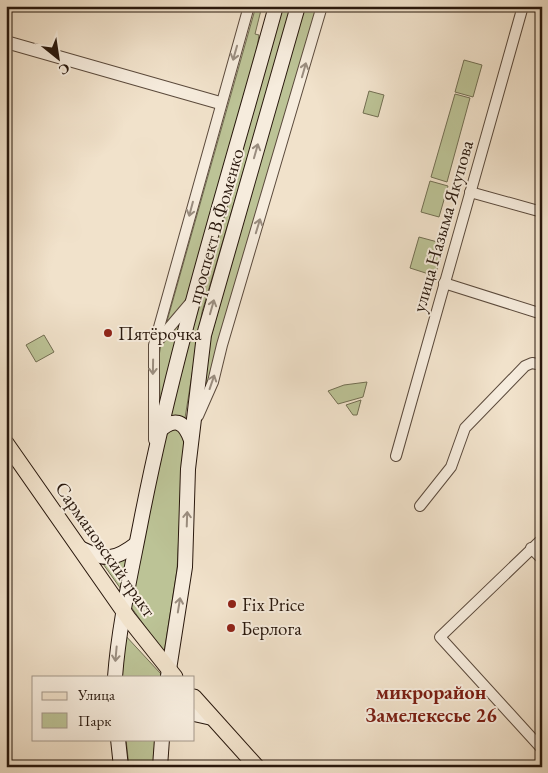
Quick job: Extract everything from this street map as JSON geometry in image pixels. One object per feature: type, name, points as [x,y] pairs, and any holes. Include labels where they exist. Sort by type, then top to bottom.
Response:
[{"type":"main road","name":"проспект В.Фоменко","points":[[114,676],[123,610],[158,432],[192,301],[276,6]]},
{"type":"main road","name":"проспект В.Фоменко","points":[[171,674],[185,567],[191,441],[204,335],[298,6]]},
{"type":"main road","points":[[158,432],[171,422],[182,424],[188,430],[191,441]]},
{"type":"main road","name":"Сармановский тракт","points":[[6,443],[123,610],[171,674]]},
{"type":"main road","points":[[82,549],[98,557],[114,558],[136,544]]},
{"type":"main road","points":[[195,698],[256,767]]},
{"type":"main road","points":[[195,714],[212,718]]},
{"type":"main road","points":[[118,740],[121,767]]},
{"type":"main road","points":[[160,767],[162,740]]},
{"type":"street","points":[[154,454],[154,345],[220,103],[249,6]]},
{"type":"street","points":[[193,426],[213,382],[222,345],[322,6]]},
{"type":"street","name":"улица Назыма Якупова","points":[[396,456],[523,6]]},
{"type":"street","points":[[6,42],[220,103]]},
{"type":"street","points":[[470,192],[542,212]]},
{"type":"street","points":[[444,283],[542,314]]},
{"type":"street","points":[[154,345],[192,301]]},
{"type":"street","points":[[420,506],[451,468],[464,428],[526,366],[532,363],[542,365]]},
{"type":"street","points":[[542,538],[440,637],[542,749]]},
{"type":"street","points":[[531,548],[542,559]]},
{"type":"green space","points":[[256,6],[262,6],[255,34],[259,35],[255,61],[160,402],[159,356],[162,339]]},
{"type":"green space","points":[[281,6],[292,6],[202,312],[185,418],[170,415],[186,330]]},
{"type":"green space","points":[[306,6],[319,6],[231,309],[203,397],[209,344],[297,26]]},
{"type":"green space","points":[[464,60],[482,65],[473,97],[455,92]]},
{"type":"green space","points":[[369,91],[384,95],[378,117],[363,113]]},
{"type":"green space","points":[[455,94],[470,98],[447,182],[431,177]]},
{"type":"green space","points":[[430,181],[448,186],[439,217],[421,212]]},
{"type":"green space","points":[[419,237],[445,244],[435,276],[410,268]]},
{"type":"green space","points":[[44,335],[54,352],[36,362],[26,345]]},
{"type":"green space","points":[[367,382],[363,397],[338,404],[328,391],[344,385]]},
{"type":"green space","points":[[361,400],[357,415],[353,415],[346,405]]},
{"type":"green space","points":[[181,428],[184,440],[177,570],[164,653],[129,604],[163,431]]},
{"type":"green space","points":[[131,553],[123,592],[101,561]]},
{"type":"green space","points":[[124,634],[161,676],[120,676]]},
{"type":"green space","points":[[126,740],[156,740],[155,767],[129,767]]},
{"type":"place","name":"Пятёрочка","points":[[108,333]]},
{"type":"place","name":"Fix Price","points":[[232,604]]},
{"type":"place","name":"Берлога","points":[[231,628]]},
{"type":"district","name":"микрорайон Замелекесье 26","points":[[431,704]]}]
